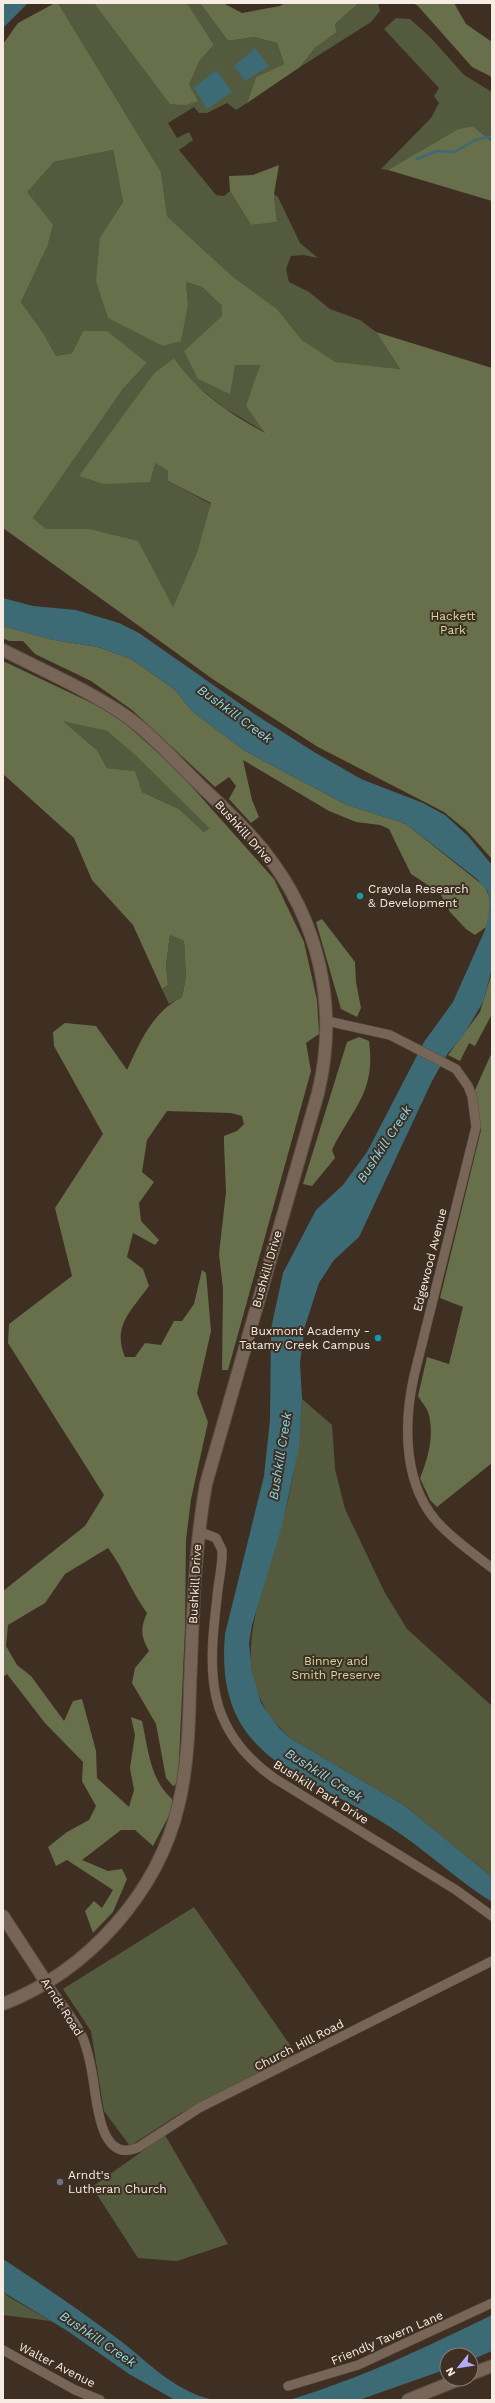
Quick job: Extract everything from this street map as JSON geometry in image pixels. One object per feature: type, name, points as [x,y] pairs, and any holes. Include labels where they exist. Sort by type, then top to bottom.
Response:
[{"type":"main road","name":"Bushkill Drive","points":[[3,650],[90,695],[127,717],[148,734],[254,839],[289,885],[306,921],[321,971],[327,1022],[325,1056],[318,1093],[212,1458],[198,1531],[187,1749],[182,1789],[174,1821],[149,1878],[120,1918],[90,1951],[46,1982],[3,2004]]},
{"type":"main road","name":"Arndt Road","points":[[3,1916],[46,1982]]},
{"type":"main road","points":[[479,2371],[492,2366]]},
{"type":"main road","points":[[408,2400],[440,2387]]},
{"type":"street","name":"Edgewood Avenue","points":[[327,1022],[380,1032],[411,1046],[456,1069],[468,1086],[472,1096],[476,1127],[414,1376],[409,1400],[408,1448],[412,1473],[420,1494],[432,1515],[442,1527],[492,1568]]},
{"type":"street","name":"Bushkill Park Drive","points":[[198,1531],[216,1538],[222,1550],[211,1651],[211,1675],[218,1705],[224,1720],[237,1743],[254,1762],[274,1778],[456,1890],[492,1916]]},
{"type":"street","name":"Church Hill Road","points":[[120,2149],[128,2151],[139,2147],[198,2108],[492,1961]]},
{"type":"street","name":"Arndt Road","points":[[46,1982],[83,2039],[93,2074],[101,2125],[107,2138],[120,2149]]},
{"type":"street","name":"Friendly Tavern Lane","points":[[288,2386],[358,2365],[492,2303]]},
{"type":"street","name":"Walter Avenue","points":[[3,2350],[75,2390],[100,2400]]},
{"type":"green space","name":"Hackett Park","points":[[55,3],[58,3],[161,172],[167,216],[232,276],[277,309],[302,340],[335,362],[400,369],[376,332],[492,368],[492,859],[467,831],[444,812],[318,747],[214,680],[3,528],[3,44],[18,23]],"holes":[[[113,150],[123,202],[100,237],[96,281],[108,318],[163,346],[181,341],[188,304],[186,282],[202,287],[222,306],[222,316],[184,351],[198,379],[230,394],[235,365],[260,365],[246,406],[265,433],[239,418],[215,401],[193,381],[174,358],[154,373],[79,476],[104,484],[150,482],[155,463],[168,471],[168,481],[211,503],[197,552],[173,607],[138,541],[89,529],[46,529],[33,518],[123,389],[147,363],[107,331],[83,331],[72,353],[56,356],[44,334],[21,302],[47,247],[53,225],[27,192],[54,162]]]},
{"type":"green space","points":[[58,3],[94,3],[103,13],[189,85],[200,60],[214,45],[187,3],[200,3],[228,41],[254,37],[277,43],[284,64],[256,77],[247,103],[236,110],[227,103],[207,113],[199,113],[194,107],[168,123],[177,138],[189,132],[193,140],[179,150],[216,195],[224,196],[230,191],[251,225],[277,222],[274,194],[278,197],[300,243],[318,258],[304,255],[291,256],[286,269],[289,282],[309,292],[330,309],[360,320],[376,332],[400,369],[335,363],[302,340],[277,309],[232,276],[167,216],[161,172]]},
{"type":"green space","points":[[94,3],[187,3],[214,45],[200,60],[189,85],[198,101],[186,105],[170,104]]},
{"type":"green space","points":[[200,3],[223,3],[242,13],[280,6],[285,3],[359,3],[335,24],[337,32],[315,48],[300,67],[247,103],[256,77],[284,64],[277,43],[254,37],[228,41]]},
{"type":"green space","points":[[359,3],[378,3],[380,11],[371,22],[300,67],[315,48],[337,32],[335,24]]},
{"type":"green space","points":[[413,3],[454,3],[466,24],[492,42],[492,77],[472,67],[418,6]]},
{"type":"green space","points":[[396,18],[410,19],[431,38],[464,75],[492,92],[492,142],[473,126],[458,129],[388,170],[381,169],[431,118],[439,103],[434,96],[439,88],[384,29]]},
{"type":"green space","points":[[473,126],[492,142],[492,201],[388,170],[458,129]]},
{"type":"green space","points":[[113,150],[123,202],[100,237],[139,332],[163,346],[188,304],[186,282],[202,287],[222,306],[222,317],[184,351],[234,365],[260,365],[255,381],[266,433],[223,407],[187,378],[174,358],[154,373],[80,476],[155,463],[168,471],[168,481],[211,504],[197,552],[173,608],[157,579],[89,529],[46,529],[33,518],[123,389],[147,363],[83,331],[72,353],[56,356],[44,334],[21,302],[47,247],[26,192],[54,162]]},
{"type":"green space","points":[[279,165],[274,194],[277,222],[251,225],[230,191],[229,176],[253,175]]},
{"type":"green space","points":[[3,626],[54,640],[98,647],[131,659],[174,689],[193,712],[245,751],[345,804],[406,824],[484,886],[490,901],[486,927],[475,935],[466,929],[450,912],[440,893],[411,874],[389,829],[380,825],[356,822],[329,811],[243,760],[252,800],[259,817],[251,823],[229,799],[236,786],[229,777],[215,787],[132,710],[91,681],[35,654],[23,641],[9,641],[3,638]]},
{"type":"green space","points":[[3,661],[115,714],[177,770],[274,879],[304,942],[317,1000],[319,1034],[306,1043],[311,1071],[228,1370],[222,1370],[223,1289],[219,1254],[226,1192],[224,1136],[237,1131],[244,1124],[242,1116],[231,1113],[167,1111],[147,1140],[142,1172],[154,1182],[139,1203],[141,1221],[159,1240],[155,1245],[133,1233],[127,1257],[143,1269],[149,1286],[125,1319],[121,1336],[125,1357],[135,1357],[145,1343],[161,1345],[174,1321],[182,1321],[194,1304],[202,1270],[206,1273],[211,1331],[197,1393],[208,1422],[191,1499],[186,1540],[185,1628],[178,1783],[173,1786],[166,1778],[156,1724],[132,1683],[135,1668],[149,1651],[144,1641],[142,1632],[147,1613],[119,1564],[108,1548],[65,1574],[45,1603],[8,1625],[6,1646],[17,1665],[31,1676],[64,1721],[73,1701],[82,1699],[96,1751],[97,1778],[129,1807],[134,1790],[130,1768],[135,1735],[131,1717],[142,1721],[148,1753],[154,1773],[159,1783],[172,1799],[172,1810],[153,1846],[135,1830],[121,1830],[82,1860],[108,1871],[122,1869],[127,1879],[113,1912],[93,1933],[85,1911],[94,1901],[102,1908],[113,1890],[67,1860],[56,1866],[48,1847],[67,1832],[89,1820],[96,1806],[82,1781],[83,1762],[45,1723],[7,1674],[3,1677],[3,1591],[85,1526],[104,1495],[8,1343],[9,1324],[72,1276],[55,1208],[103,1134],[54,1046],[53,1032],[65,1023],[96,1026],[127,1070],[148,1028],[163,1011],[182,997],[186,977],[184,941],[170,935],[166,966],[168,985],[162,989],[133,925],[92,880],[74,838],[3,774]],"holes":[[[63,721],[107,731],[135,755],[209,828],[204,832],[179,809],[142,792],[135,771],[107,768],[97,750]]]},
{"type":"green space","points":[[62,720],[107,731],[135,755],[209,828],[204,832],[179,809],[142,792],[134,771],[107,768],[97,750]]},
{"type":"green space","points":[[322,919],[355,962],[356,982],[361,1008],[357,1017],[341,1009],[316,922]]},
{"type":"green space","points":[[170,935],[184,941],[186,977],[182,997],[169,1004],[162,989],[168,985],[166,966]]},
{"type":"green space","points":[[492,972],[492,1014],[475,1046],[469,1043],[460,1061],[448,1055],[480,1012]]},
{"type":"green space","points":[[359,1037],[369,1041],[370,1059],[366,1087],[361,1099],[332,1150],[335,1158],[312,1186],[303,1184],[347,1042]]},
{"type":"green space","points":[[492,1052],[492,1463],[437,1507],[430,1500],[420,1478],[428,1455],[431,1429],[428,1412],[418,1396],[427,1357],[449,1364],[463,1307],[440,1298],[481,1130],[475,1090]]},
{"type":"green space","name":"Binney and Smith Preserve","points":[[302,1399],[332,1425],[335,1469],[345,1509],[385,1593],[407,1629],[492,1706],[492,1877],[405,1806],[290,1738],[269,1714],[256,1689],[251,1663],[252,1637],[264,1583],[289,1495],[298,1447]]},
{"type":"green space","points":[[194,1907],[297,2055],[181,2113],[130,2146],[104,2111],[91,2031],[63,1989]]},
{"type":"green space","points":[[165,2135],[228,2244],[177,2261],[138,2258],[92,2187]]},
{"type":"green space","points":[[3,2292],[9,2297],[51,2321],[3,2315]]},
{"type":"water","points":[[3,3],[28,3],[3,28]]},
{"type":"water","points":[[255,48],[269,66],[245,81],[234,66]]},
{"type":"water","points":[[216,70],[232,92],[207,109],[194,88]]},
{"type":"water","name":"Bushkill Creek","points":[[3,598],[33,606],[76,610],[119,623],[139,633],[256,715],[314,752],[361,779],[423,803],[445,815],[468,836],[492,865],[492,969],[483,1002],[463,1036],[448,1053],[432,1081],[359,1237],[334,1260],[319,1283],[305,1326],[300,1362],[302,1399],[299,1447],[282,1526],[252,1625],[249,1643],[252,1672],[261,1703],[279,1728],[290,1738],[405,1806],[492,1877],[492,1902],[465,1884],[401,1834],[355,1806],[295,1774],[270,1756],[249,1736],[234,1709],[225,1676],[225,1634],[264,1476],[270,1420],[271,1329],[283,1273],[316,1210],[343,1185],[367,1152],[424,1042],[453,1002],[485,930],[490,908],[488,892],[477,879],[406,824],[345,804],[245,751],[193,712],[174,689],[131,659],[98,647],[54,640],[3,626]]},
{"type":"water","name":"Bushkill Creek","points":[[3,2259],[100,2326],[161,2374],[185,2390],[214,2400],[175,2400],[129,2374],[66,2330],[3,2292]]},
{"type":"water","points":[[492,2315],[492,2351],[479,2357],[479,2347],[439,2347],[439,2372],[359,2400],[289,2400],[342,2382],[417,2351]]},
{"type":"waterway","points":[[417,159],[437,151],[455,152],[475,140],[492,136]]},
{"type":"place","name":"Crayola Research & Development","points":[[360,896]]},
{"type":"place","name":"Buxmont Academy - Tatamy Creek Campus","points":[[378,1338]]},
{"type":"place","name":"Arndt's Lutheran Church","points":[[60,2182]]}]
